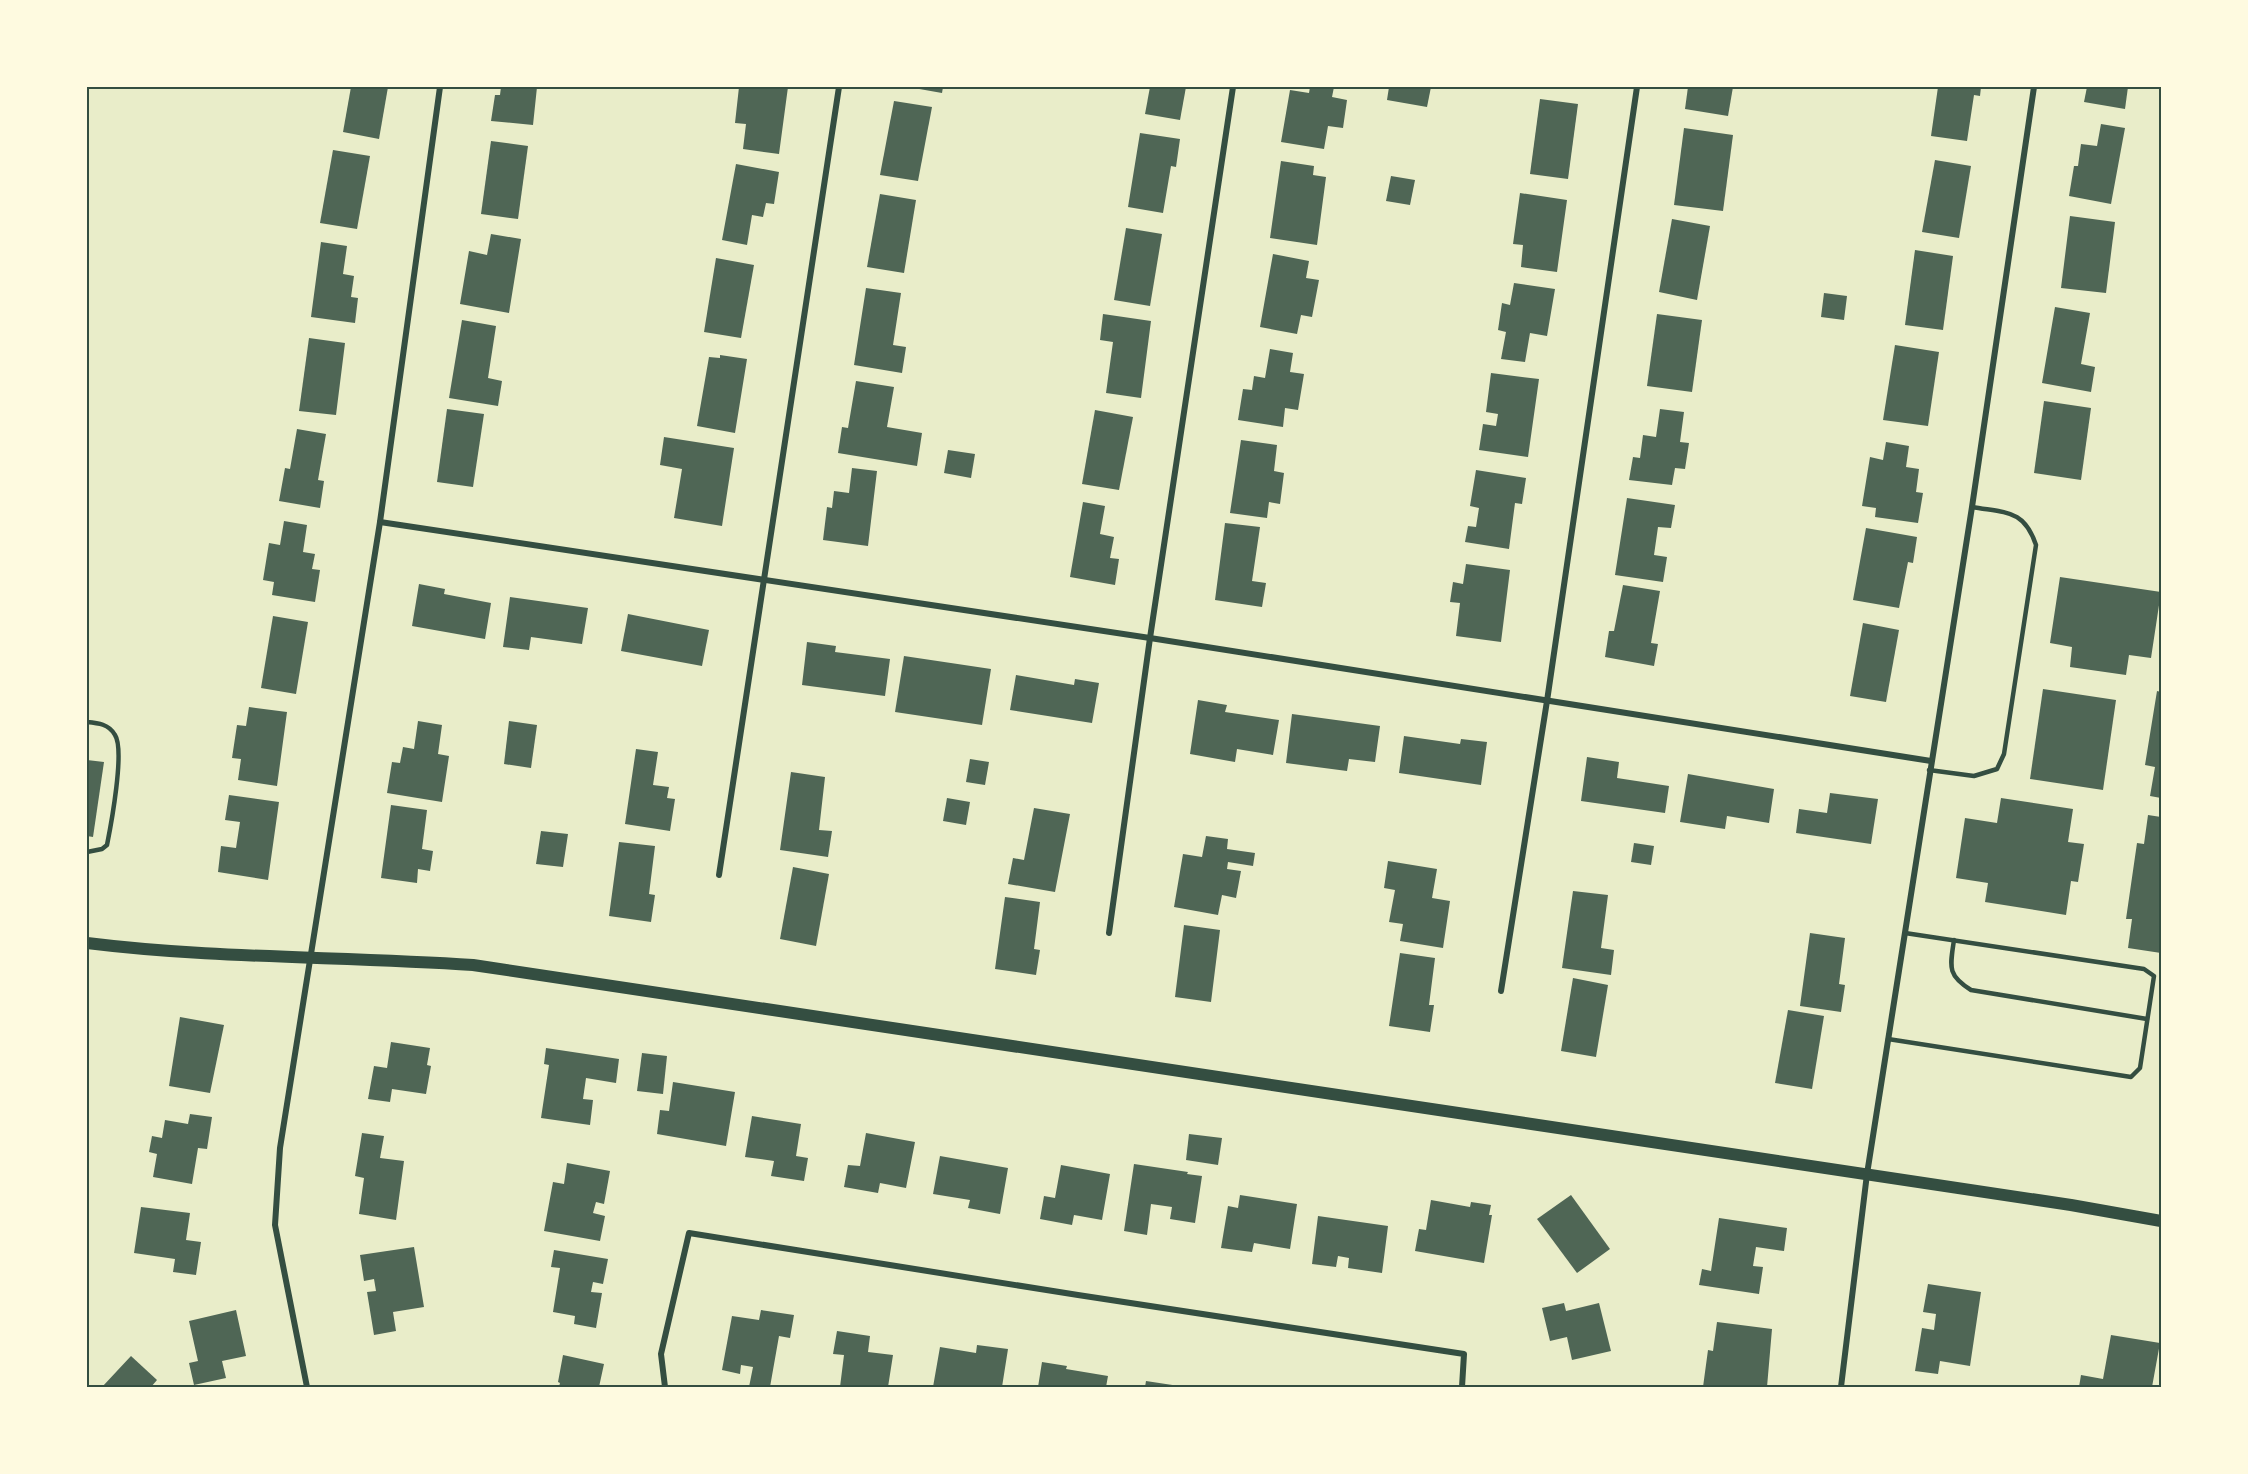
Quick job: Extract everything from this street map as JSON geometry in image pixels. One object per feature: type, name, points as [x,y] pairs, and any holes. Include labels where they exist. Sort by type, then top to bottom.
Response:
[{"type":"main road","points":[[87,943],[120,947],[391,959],[473,965],[1867,1174],[2161,1221]]},
{"type":"street","points":[[308,1387],[275,1225],[280,1148],[380,522],[440,87]]},
{"type":"street","points":[[719,875],[839,87]]},
{"type":"street","points":[[1109,933],[1150,638],[1233,87]]},
{"type":"street","points":[[1501,991],[1637,87]]},
{"type":"street","points":[[1841,1387],[1867,1174],[1972,507],[2034,87]]},
{"type":"street","points":[[380,522],[1150,638],[1931,760]]},
{"type":"street","points":[[665,1387],[661,1354],[689,1233],[1464,1354],[1462,1387]]},
{"type":"lane","points":[[1929,770],[1974,776],[1997,769],[2004,754],[2037,545],[2031,530],[2016,514],[1972,507]]},
{"type":"lane","points":[[87,722],[110,728],[116,735],[119,753],[108,845],[102,849],[87,852]]},
{"type":"lane","points":[[1888,1039],[2131,1077],[2140,1068],[2148,1019],[2154,976],[2144,969],[1905,933]]},
{"type":"lane","points":[[1954,940],[1950,967],[1958,981],[1971,990],[2148,1019]]},
{"type":"building","points":[[351,87],[388,87],[379,139],[343,132]]},
{"type":"building","points":[[501,87],[537,87],[533,125],[491,121],[495,95],[500,95]]},
{"type":"building","points":[[739,87],[788,87],[779,154],[743,149],[746,124],[735,123]]},
{"type":"building","points":[[908,87],[943,87],[942,93]]},
{"type":"building","points":[[1150,87],[1186,87],[1180,120],[1145,114]]},
{"type":"building","points":[[1310,87],[1334,87],[1332,97],[1347,100],[1343,128],[1328,126],[1324,149],[1281,142],[1290,90],[1309,93]]},
{"type":"building","points":[[1389,87],[1431,87],[1427,107],[1387,100]]},
{"type":"building","points":[[1688,87],[1733,87],[1728,116],[1685,109]]},
{"type":"building","points":[[1938,87],[1981,87],[1980,96],[1974,95],[1967,141],[1931,136]]},
{"type":"building","points":[[2087,87],[2128,87],[2125,109],[2084,102]]},
{"type":"building","points":[[1540,99],[1578,104],[1568,179],[1530,174]]},
{"type":"building","points":[[894,101],[932,107],[918,181],[880,175]]},
{"type":"building","points":[[2101,124],[2125,128],[2111,204],[2069,196],[2074,166],[2078,166],[2081,144],[2097,146]]},
{"type":"building","points":[[1684,128],[1733,135],[1723,211],[1674,205]]},
{"type":"building","points":[[1140,133],[1180,139],[1176,167],[1171,166],[1163,213],[1128,207]]},
{"type":"building","points":[[491,141],[528,146],[518,219],[481,214]]},
{"type":"building","points":[[333,150],[370,156],[357,229],[320,223]]},
{"type":"building","points":[[1935,160],[1971,166],[1959,238],[1922,232]]},
{"type":"building","points":[[1281,161],[1314,166],[1313,175],[1326,177],[1317,245],[1270,238]]},
{"type":"building","points":[[736,164],[779,172],[774,204],[766,203],[763,217],[752,215],[747,245],[722,240]]},
{"type":"building","points":[[1391,176],[1415,180],[1410,205],[1386,201]]},
{"type":"building","points":[[1520,193],[1567,200],[1557,272],[1521,267],[1523,245],[1513,244]]},
{"type":"building","points":[[880,194],[916,200],[904,273],[867,267]]},
{"type":"building","points":[[2070,216],[2115,222],[2106,293],[2061,288]]},
{"type":"building","points":[[1672,219],[1710,226],[1697,300],[1659,292]]},
{"type":"building","points":[[1126,228],[1162,234],[1150,306],[1114,300]]},
{"type":"building","points":[[491,234],[521,239],[509,313],[460,304],[469,251],[487,255]]},
{"type":"building","points":[[321,242],[347,246],[343,274],[354,276],[351,297],[358,298],[355,323],[311,317]]},
{"type":"building","points":[[1915,250],[1953,256],[1943,330],[1905,325]]},
{"type":"building","points":[[1273,254],[1309,261],[1306,278],[1319,280],[1312,317],[1301,315],[1297,334],[1260,327]]},
{"type":"building","points":[[716,258],[754,265],[741,338],[704,332]]},
{"type":"building","points":[[1514,283],[1555,289],[1547,336],[1530,333],[1525,362],[1501,359],[1506,332],[1498,330],[1502,303],[1510,305]]},
{"type":"building","points":[[866,288],[901,293],[893,345],[906,347],[902,373],[854,365]]},
{"type":"building","points":[[1824,293],[1847,296],[1844,320],[1821,317]]},
{"type":"building","points":[[2055,307],[2090,313],[2081,364],[2095,367],[2091,392],[2042,383]]},
{"type":"building","points":[[1103,314],[1151,321],[1141,398],[1106,393],[1113,342],[1100,340]]},
{"type":"building","points":[[1657,314],[1702,320],[1692,392],[1647,386]]},
{"type":"building","points":[[462,320],[496,326],[488,378],[502,381],[498,406],[449,398]]},
{"type":"building","points":[[309,338],[345,343],[336,415],[299,411]]},
{"type":"building","points":[[1895,345],[1939,352],[1928,426],[1883,420]]},
{"type":"building","points":[[1270,349],[1293,353],[1290,372],[1304,374],[1298,410],[1285,408],[1283,427],[1238,420],[1243,389],[1252,390],[1254,376],[1265,378]]},
{"type":"building","points":[[720,355],[747,359],[735,433],[697,426],[709,357],[720,358]]},
{"type":"building","points":[[1491,373],[1539,379],[1528,457],[1479,450],[1483,424],[1496,426],[1498,414],[1486,412]]},
{"type":"building","points":[[856,381],[894,387],[887,427],[922,433],[917,466],[838,453],[842,427],[848,428]]},
{"type":"building","points":[[2044,401],[2091,408],[2081,480],[2034,473]]},
{"type":"building","points":[[447,409],[484,414],[473,487],[437,482]]},
{"type":"building","points":[[1660,409],[1684,412],[1680,442],[1689,443],[1685,469],[1675,468],[1672,485],[1629,480],[1633,457],[1640,458],[1643,435],[1656,437]]},
{"type":"building","points":[[1095,410],[1133,417],[1119,490],[1082,484]]},
{"type":"building","points":[[297,429],[326,434],[318,480],[324,481],[320,508],[279,501],[285,468],[290,469]]},
{"type":"building","points":[[664,437],[734,448],[722,526],[674,518],[682,469],[660,465]]},
{"type":"building","points":[[1241,440],[1277,445],[1274,471],[1284,473],[1280,504],[1269,502],[1267,518],[1230,513]]},
{"type":"building","points":[[1886,442],[1909,446],[1906,467],[1919,469],[1916,492],[1923,493],[1918,523],[1875,517],[1876,508],[1862,506],[1870,457],[1883,460]]},
{"type":"building","points":[[948,450],[975,454],[971,478],[944,473]]},
{"type":"building","points":[[852,468],[877,471],[868,546],[823,540],[827,507],[832,508],[834,491],[849,493]]},
{"type":"building","points":[[1476,470],[1526,478],[1522,504],[1515,503],[1509,549],[1465,542],[1468,526],[1476,527],[1479,508],[1470,506]]},
{"type":"building","points":[[1627,498],[1675,505],[1671,528],[1658,527],[1654,555],[1667,557],[1663,582],[1615,575]]},
{"type":"building","points":[[1083,502],[1105,506],[1100,534],[1114,537],[1110,558],[1119,559],[1115,585],[1070,577]]},
{"type":"building","points":[[284,521],[307,525],[303,552],[315,554],[312,569],[320,570],[315,602],[272,595],[274,582],[263,580],[269,543],[280,545]]},
{"type":"building","points":[[1225,523],[1260,527],[1252,581],[1266,583],[1262,607],[1215,600]]},
{"type":"building","points":[[1866,528],[1917,537],[1913,563],[1908,562],[1899,608],[1853,600]]},
{"type":"building","points":[[1466,564],[1510,570],[1501,642],[1456,636],[1460,603],[1450,602],[1453,582],[1463,584]]},
{"type":"building","points":[[2060,577],[2161,592],[2151,658],[2129,655],[2126,675],[2070,667],[2072,647],[2050,643]]},
{"type":"building","points":[[419,584],[445,589],[444,594],[491,603],[485,639],[412,626]]},
{"type":"building","points":[[1623,585],[1660,591],[1651,643],[1658,644],[1654,666],[1605,657],[1609,631],[1614,631]]},
{"type":"building","points":[[510,597],[588,608],[582,644],[531,637],[529,650],[503,647]]},
{"type":"building","points":[[628,614],[709,630],[702,666],[621,651]]},
{"type":"building","points":[[273,616],[308,622],[296,694],[261,688]]},
{"type":"building","points":[[1863,623],[1899,630],[1886,702],[1850,696]]},
{"type":"building","points":[[807,642],[836,646],[835,652],[890,659],[885,696],[802,685]]},
{"type":"building","points":[[904,656],[991,669],[982,725],[895,712]]},
{"type":"building","points":[[1016,675],[1074,685],[1075,679],[1099,683],[1092,723],[1010,710]]},
{"type":"building","points":[[2043,689],[2116,700],[2103,790],[2030,779]]},
{"type":"building","points":[[2157,691],[2161,692],[2161,798],[2150,796],[2155,767],[2145,765]]},
{"type":"building","points":[[1198,700],[1227,705],[1225,712],[1279,720],[1273,755],[1237,749],[1235,762],[1190,754]]},
{"type":"building","points":[[249,707],[287,712],[277,786],[238,780],[241,759],[232,758],[237,725],[246,726]]},
{"type":"building","points":[[1292,714],[1380,726],[1375,762],[1349,759],[1347,771],[1286,763]]},
{"type":"building","points":[[418,721],[442,725],[438,754],[449,756],[442,802],[387,793],[392,762],[400,763],[403,747],[414,749]]},
{"type":"building","points":[[509,721],[537,725],[531,768],[504,764]]},
{"type":"building","points":[[1404,736],[1460,744],[1461,739],[1487,742],[1481,785],[1399,773]]},
{"type":"building","points":[[636,749],[658,752],[653,785],[669,787],[667,798],[675,799],[670,831],[625,824]]},
{"type":"building","points":[[1587,757],[1619,762],[1617,778],[1669,786],[1665,813],[1581,801]]},
{"type":"building","points":[[970,759],[989,762],[985,785],[966,782]]},
{"type":"building","points":[[87,760],[104,762],[93,837],[87,836]]},
{"type":"building","points":[[791,772],[825,777],[819,830],[832,831],[828,857],[780,850]]},
{"type":"building","points":[[1688,774],[1774,789],[1769,823],[1727,816],[1725,829],[1680,822]]},
{"type":"building","points":[[1830,793],[1878,799],[1871,844],[1796,833],[1799,809],[1827,813]]},
{"type":"building","points":[[229,795],[279,802],[268,880],[218,872],[221,846],[236,848],[240,822],[225,820]]},
{"type":"building","points":[[947,798],[970,802],[966,825],[943,821]]},
{"type":"building","points":[[2001,798],[2073,809],[2068,842],[2084,844],[2078,882],[2071,881],[2066,915],[1985,902],[1988,883],[1956,878],[1965,818],[1997,823]]},
{"type":"building","points":[[391,805],[427,810],[422,849],[433,851],[430,871],[418,869],[417,883],[381,878]]},
{"type":"building","points":[[1034,808],[1070,814],[1055,892],[1008,884],[1013,858],[1024,860]]},
{"type":"building","points":[[2148,815],[2161,817],[2161,953],[2128,948],[2132,919],[2126,919],[2137,843],[2144,844]]},
{"type":"building","points":[[541,831],[568,834],[563,867],[536,864]]},
{"type":"building","points":[[1206,836],[1228,839],[1227,849],[1255,853],[1253,866],[1228,862],[1227,869],[1241,871],[1236,898],[1222,895],[1218,915],[1174,907],[1183,854],[1202,857]]},
{"type":"building","points":[[619,842],[655,846],[649,894],[655,895],[651,922],[609,916]]},
{"type":"building","points":[[1634,843],[1654,846],[1651,865],[1631,862]]},
{"type":"building","points":[[1388,861],[1437,869],[1432,898],[1450,901],[1443,948],[1400,941],[1403,924],[1389,922],[1395,890],[1384,888]]},
{"type":"building","points":[[793,867],[829,874],[816,946],[780,939]]},
{"type":"building","points":[[1573,891],[1608,895],[1601,948],[1614,950],[1611,975],[1562,968]]},
{"type":"building","points":[[1005,897],[1040,902],[1034,949],[1040,950],[1036,975],[995,969]]},
{"type":"building","points":[[1184,925],[1220,930],[1211,1002],[1175,997]]},
{"type":"building","points":[[1810,933],[1845,938],[1839,984],[1845,985],[1841,1012],[1800,1006]]},
{"type":"building","points":[[1400,953],[1435,958],[1429,1005],[1434,1005],[1430,1032],[1389,1026]]},
{"type":"building","points":[[1573,978],[1608,985],[1596,1057],[1561,1051]]},
{"type":"building","points":[[1788,1010],[1824,1016],[1812,1089],[1775,1083]]},
{"type":"building","points":[[180,1017],[224,1025],[210,1093],[169,1086]]},
{"type":"building","points":[[391,1042],[430,1048],[427,1065],[431,1066],[426,1094],[392,1089],[390,1102],[368,1099],[374,1066],[387,1068]]},
{"type":"building","points":[[546,1048],[619,1059],[616,1083],[586,1078],[583,1099],[593,1100],[590,1125],[541,1118],[549,1065],[544,1064]]},
{"type":"building","points":[[642,1053],[667,1056],[663,1094],[637,1091]]},
{"type":"building","points":[[673,1082],[735,1092],[726,1146],[657,1134],[660,1110],[669,1111]]},
{"type":"building","points":[[190,1114],[212,1117],[207,1149],[198,1148],[192,1184],[153,1177],[157,1154],[149,1152],[152,1136],[162,1138],[165,1120],[188,1124]]},
{"type":"building","points":[[752,1116],[801,1124],[796,1156],[808,1158],[804,1181],[771,1176],[774,1161],[745,1157]]},
{"type":"building","points":[[362,1133],[384,1136],[380,1158],[404,1161],[396,1220],[359,1214],[364,1178],[355,1176]]},
{"type":"building","points":[[866,1133],[915,1142],[906,1188],[880,1183],[878,1193],[844,1187],[848,1165],[860,1166]]},
{"type":"building","points":[[1189,1134],[1222,1138],[1218,1165],[1186,1160]]},
{"type":"building","points":[[940,1156],[1008,1168],[1000,1214],[968,1208],[970,1200],[933,1194]]},
{"type":"building","points":[[567,1163],[610,1171],[604,1204],[596,1202],[593,1213],[605,1216],[600,1241],[544,1231],[553,1182],[564,1184]]},
{"type":"building","points":[[1134,1164],[1202,1176],[1195,1223],[1170,1219],[1172,1207],[1151,1204],[1147,1235],[1124,1231]]},
{"type":"building","points":[[1061,1165],[1110,1174],[1102,1220],[1074,1215],[1072,1225],[1040,1219],[1044,1196],[1055,1198]]},
{"type":"building","points":[[1240,1195],[1297,1204],[1290,1249],[1254,1243],[1252,1252],[1221,1248],[1228,1206],[1238,1208]]},
{"type":"building","points":[[1571,1195],[1610,1249],[1577,1273],[1537,1219]]},
{"type":"building","points":[[1431,1200],[1470,1207],[1471,1202],[1491,1205],[1489,1215],[1492,1215],[1484,1263],[1415,1251],[1419,1229],[1426,1230]]},
{"type":"building","points":[[141,1207],[190,1213],[186,1240],[201,1242],[196,1275],[173,1272],[175,1259],[134,1253]]},
{"type":"building","points":[[1318,1216],[1388,1226],[1382,1273],[1348,1268],[1349,1258],[1338,1256],[1336,1267],[1312,1264]]},
{"type":"building","points":[[1719,1218],[1787,1228],[1784,1251],[1756,1247],[1753,1266],[1763,1267],[1759,1294],[1699,1285],[1702,1269],[1711,1271]]},
{"type":"building","points":[[414,1247],[424,1307],[393,1312],[396,1331],[374,1335],[367,1292],[376,1291],[374,1279],[364,1281],[360,1255]]},
{"type":"building","points":[[554,1250],[608,1259],[603,1284],[593,1282],[591,1292],[602,1293],[596,1328],[574,1324],[575,1316],[553,1312],[560,1268],[551,1267]]},
{"type":"building","points":[[1928,1284],[1981,1292],[1970,1366],[1940,1361],[1938,1374],[1915,1371],[1922,1328],[1934,1330],[1936,1314],[1923,1312]]},
{"type":"building","points":[[1564,1303],[1566,1311],[1599,1303],[1611,1351],[1572,1360],[1567,1337],[1550,1341],[1542,1308]]},
{"type":"building","points":[[236,1310],[246,1356],[222,1361],[226,1378],[194,1385],[189,1363],[198,1361],[189,1321]]},
{"type":"building","points":[[761,1310],[794,1315],[790,1338],[779,1336],[770,1387],[749,1387],[753,1367],[741,1365],[740,1374],[722,1370],[732,1316],[759,1320]]},
{"type":"building","points":[[1717,1322],[1772,1329],[1767,1387],[1703,1387],[1708,1350],[1713,1351]]},
{"type":"building","points":[[837,1331],[870,1336],[868,1352],[893,1355],[888,1387],[840,1387],[844,1355],[833,1354]]},
{"type":"building","points":[[2111,1335],[2160,1343],[2152,1387],[2079,1387],[2081,1375],[2103,1379]]},
{"type":"building","points":[[977,1345],[1008,1349],[1002,1387],[933,1387],[940,1347],[976,1353]]},
{"type":"building","points":[[563,1355],[604,1364],[599,1387],[559,1387]]},
{"type":"building","points":[[131,1356],[157,1380],[151,1387],[102,1387]]},
{"type":"building","points":[[1042,1362],[1067,1366],[1066,1369],[1108,1376],[1106,1387],[1038,1387]]},
{"type":"building","points":[[1146,1381],[1179,1386],[1179,1387],[1145,1387]]}]
